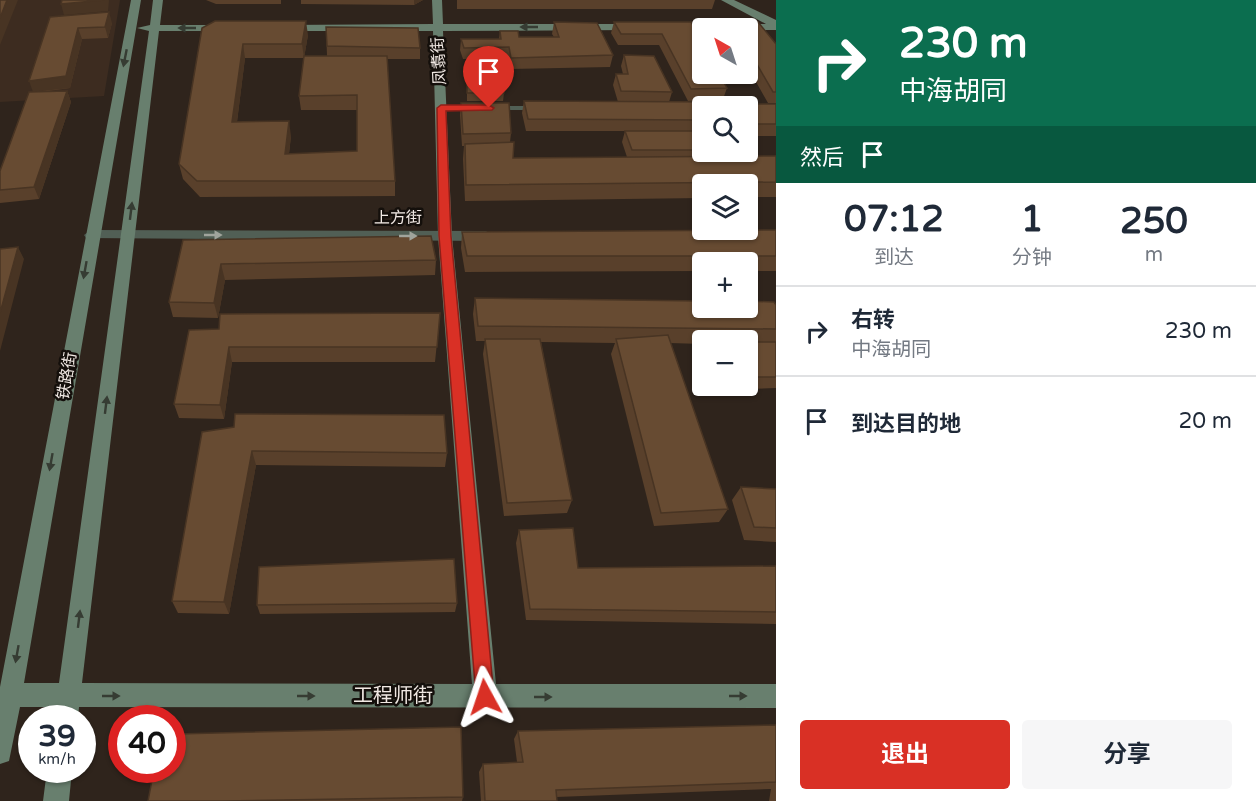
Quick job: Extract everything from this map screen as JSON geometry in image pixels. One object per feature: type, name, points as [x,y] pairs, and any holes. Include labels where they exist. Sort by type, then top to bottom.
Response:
[{"type":"street","name":"铁路街","points":[[0,752],[136,0]]},
{"type":"street","points":[[68,705],[158,0]]},
{"type":"street","name":"凤翥街","points":[[437,0],[445,236],[485,697]]},
{"type":"street","points":[[726,0],[776,26]]},
{"type":"street","points":[[741,0],[776,16]]},
{"type":"street","points":[[272,28],[776,26]]},
{"type":"street","points":[[131,28],[237,28]]},
{"type":"street","name":"上方街","points":[[92,235],[504,236]]},
{"type":"street","name":"工程师街","points":[[10,695],[58,705]]},
{"type":"street","name":"工程师街","points":[[96,706],[485,697],[776,696]]},
{"type":"street","points":[[56,801],[58,783]]},
{"type":"lane","points":[[441,108],[548,108]]},
{"type":"shaded area","points":[[0,0],[120,0],[104,96],[0,102]]},
{"type":"building","points":[[0,0],[7,0],[0,18]]},
{"type":"building","points":[[62,0],[104,0],[61,4]]},
{"type":"building","points":[[109,12],[105,27],[78,28],[66,76],[29,81],[50,17]]},
{"type":"building","points":[[215,21],[306,21],[302,44],[243,44],[232,122],[289,121],[285,154],[357,151],[357,95],[299,96],[304,56],[387,56],[395,181],[197,181],[179,164],[202,28]]},
{"type":"building","points":[[554,22],[597,23],[613,55],[511,58],[509,47],[464,48],[461,39],[501,39],[500,31],[518,31],[519,37],[559,37]]},
{"type":"building","points":[[614,22],[691,22],[692,84],[725,84],[727,88],[691,89],[662,34],[621,34]]},
{"type":"building","points":[[758,22],[776,44],[776,92],[773,92],[758,66]]},
{"type":"building","points":[[326,27],[418,28],[420,48],[327,46]]},
{"type":"building","points":[[624,55],[654,56],[672,92],[621,91],[616,74],[628,74]]},
{"type":"building","points":[[503,64],[504,93],[467,93],[467,65]]},
{"type":"building","points":[[67,91],[34,187],[0,190],[0,171],[29,92]]},
{"type":"building","points":[[524,101],[692,102],[692,120],[528,119]]},
{"type":"building","points":[[461,103],[509,103],[511,133],[463,134]]},
{"type":"building","points":[[758,104],[776,104],[776,124],[758,124]]},
{"type":"building","points":[[625,131],[692,131],[692,150],[632,150]]},
{"type":"building","points":[[514,142],[513,158],[692,157],[692,162],[758,162],[758,156],[776,156],[776,182],[758,182],[758,174],[692,174],[692,183],[466,185],[465,144]]},
{"type":"building","points":[[758,230],[776,230],[776,256],[758,256],[758,252],[692,252],[692,256],[467,256],[462,232],[692,231],[692,240],[758,240]]},
{"type":"building","points":[[431,236],[436,260],[221,264],[214,303],[169,302],[183,240]]},
{"type":"building","points":[[18,247],[0,313],[0,249]]},
{"type":"building","points":[[475,298],[692,301],[692,318],[758,318],[758,301],[774,302],[776,305],[776,329],[478,326]]},
{"type":"building","points":[[440,313],[437,347],[229,347],[220,405],[174,404],[189,330],[219,329],[220,314]]},
{"type":"building","points":[[668,335],[728,509],[661,513],[616,339]]},
{"type":"building","points":[[485,339],[540,339],[572,500],[507,503]]},
{"type":"building","points":[[758,342],[776,342],[776,377],[758,377]]},
{"type":"building","points":[[235,414],[444,415],[447,453],[252,451],[224,602],[172,601],[202,432],[234,427]]},
{"type":"building","points":[[741,487],[776,489],[776,528],[754,527]]},
{"type":"building","points":[[573,528],[578,568],[776,566],[776,612],[530,609],[519,530]]},
{"type":"building","points":[[454,559],[457,603],[257,605],[259,567]]},
{"type":"building","points":[[776,725],[776,782],[556,790],[557,801],[485,801],[483,764],[523,762],[518,731]]},
{"type":"building","points":[[461,727],[463,797],[148,801],[151,783],[186,783],[186,734]]},
{"type":"route","points":[[485,697],[445,236],[441,108],[489,108]]}]
